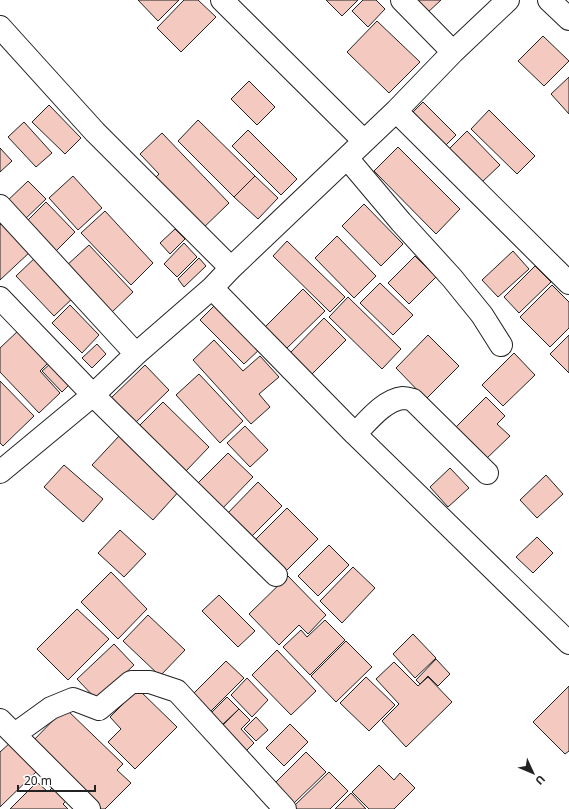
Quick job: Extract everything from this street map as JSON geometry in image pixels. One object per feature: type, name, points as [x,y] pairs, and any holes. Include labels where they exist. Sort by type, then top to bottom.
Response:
[{"type":"street","points":[[222,0],[364,141]]},
{"type":"street","points":[[402,0],[453,52]]},
{"type":"street","points":[[0,472],[93,395],[136,354],[212,288],[231,268],[396,111],[453,52],[508,0]]},
{"type":"street","points":[[549,0],[569,20]]},
{"type":"street","points":[[0,27],[95,132],[231,268]]},
{"type":"street","points":[[396,111],[569,283]]},
{"type":"street","points":[[347,158],[482,315],[501,345]]},
{"type":"street","points":[[0,206],[136,354]]},
{"type":"street","points":[[212,288],[355,434],[569,644]]},
{"type":"street","points":[[0,298],[93,395],[276,575]]},
{"type":"street","points":[[355,434],[379,410],[391,402],[404,398],[413,400],[487,473]]},
{"type":"street","points":[[89,809],[7,727],[73,699],[99,709],[131,682],[150,682],[177,691],[285,809]]},
{"type":"building","points":[[138,0],[179,0],[158,21]]},
{"type":"building","points":[[184,0],[198,0],[216,17],[181,52],[157,28]]},
{"type":"building","points":[[326,0],[358,0],[342,16]]},
{"type":"building","points":[[363,0],[376,0],[385,9],[368,27],[352,11]]},
{"type":"building","points":[[413,0],[441,0],[426,14]]},
{"type":"building","points":[[377,21],[420,62],[389,93],[347,52]]},
{"type":"building","points":[[543,36],[569,61],[544,86],[518,61]]},
{"type":"building","points":[[569,77],[569,114],[551,94]]},
{"type":"building","points":[[249,81],[275,107],[257,125],[231,99]]},
{"type":"building","points":[[423,102],[456,135],[444,147],[411,114]]},
{"type":"building","points":[[49,105],[81,138],[65,154],[32,122]]},
{"type":"building","points":[[489,110],[535,156],[517,174],[471,129]]},
{"type":"building","points":[[198,120],[255,176],[234,197],[178,141]]},
{"type":"building","points":[[24,122],[52,153],[36,167],[8,137]]},
{"type":"building","points":[[248,130],[297,179],[281,195],[232,146]]},
{"type":"building","points":[[467,131],[500,165],[481,183],[449,149]]},
{"type":"building","points":[[162,133],[229,203],[198,233],[150,183],[159,174],[140,154]]},
{"type":"building","points":[[398,147],[460,209],[436,234],[374,171]]},
{"type":"building","points":[[0,148],[12,161],[0,172]]},
{"type":"building","points":[[73,176],[102,208],[78,230],[49,198]]},
{"type":"building","points":[[255,176],[278,198],[258,219],[234,197]]},
{"type":"building","points":[[28,181],[46,199],[22,222],[4,204]]},
{"type":"building","points":[[46,202],[75,232],[55,252],[26,222]]},
{"type":"building","points":[[364,204],[403,244],[381,266],[342,226]]},
{"type":"building","points":[[105,211],[153,263],[131,285],[81,233]]},
{"type":"building","points":[[4,221],[31,251],[0,280],[0,225]]},
{"type":"building","points":[[175,229],[185,239],[170,254],[160,243]]},
{"type":"building","points":[[337,236],[376,276],[354,298],[315,258]]},
{"type":"building","points":[[287,241],[345,297],[330,312],[273,256]]},
{"type":"building","points":[[184,243],[197,257],[177,277],[164,264]]},
{"type":"building","points":[[89,245],[133,292],[111,313],[66,266]]},
{"type":"building","points":[[513,251],[529,269],[498,297],[482,280]]},
{"type":"building","points":[[38,255],[76,295],[54,316],[16,276]]},
{"type":"building","points":[[415,256],[436,277],[409,304],[388,283]]},
{"type":"building","points":[[199,258],[206,266],[184,287],[178,279]]},
{"type":"building","points":[[535,266],[551,282],[519,313],[504,297]]},
{"type":"building","points":[[380,283],[413,315],[393,335],[360,303]]},
{"type":"building","points":[[552,285],[569,302],[569,328],[550,347],[520,317]]},
{"type":"building","points":[[303,289],[325,311],[286,349],[264,328]]},
{"type":"building","points":[[348,297],[401,349],[382,369],[329,317]]},
{"type":"building","points":[[217,303],[261,348],[244,364],[200,320]]},
{"type":"building","points":[[70,305],[99,335],[82,353],[52,323]]},
{"type":"building","points":[[324,318],[346,340],[312,374],[290,353]]},
{"type":"building","points":[[19,330],[49,362],[40,371],[60,393],[39,413],[0,372],[0,348]]},
{"type":"building","points":[[428,335],[459,366],[426,399],[396,368]]},
{"type":"building","points":[[569,335],[569,373],[550,354]]},
{"type":"building","points":[[214,340],[243,371],[260,356],[279,377],[259,394],[270,407],[251,424],[193,360]]},
{"type":"building","points":[[97,344],[106,354],[92,368],[82,358]]},
{"type":"building","points":[[514,353],[535,375],[503,406],[482,385]]},
{"type":"building","points":[[50,364],[69,385],[62,392],[42,371]]},
{"type":"building","points":[[145,365],[169,390],[133,425],[109,400]]},
{"type":"building","points":[[199,374],[243,421],[220,443],[176,395]]},
{"type":"building","points":[[0,381],[34,416],[3,446],[0,443]]},
{"type":"building","points":[[486,397],[505,416],[497,424],[510,436],[486,459],[455,428]]},
{"type":"building","points":[[163,402],[209,447],[186,471],[139,426]]},
{"type":"building","points":[[245,426],[268,450],[250,467],[227,443]]},
{"type":"building","points":[[120,435],[181,489],[153,520],[92,465]]},
{"type":"building","points":[[228,453],[253,477],[219,512],[194,487]]},
{"type":"building","points":[[64,465],[103,499],[83,522],[44,487]]},
{"type":"building","points":[[450,468],[469,488],[448,507],[430,487]]},
{"type":"building","points":[[546,475],[563,494],[537,518],[520,500]]},
{"type":"building","points":[[258,482],[282,506],[249,539],[225,516]]},
{"type":"building","points":[[287,508],[318,539],[286,571],[255,540]]},
{"type":"building","points":[[120,530],[146,554],[124,577],[98,553]]},
{"type":"building","points":[[537,537],[553,553],[533,573],[516,557]]},
{"type":"building","points":[[329,545],[349,565],[318,596],[298,576]]},
{"type":"building","points":[[353,567],[375,588],[342,623],[320,601]]},
{"type":"building","points":[[111,572],[147,609],[118,639],[81,602]]},
{"type":"building","points":[[288,576],[326,615],[308,634],[299,625],[279,645],[249,614]]},
{"type":"building","points":[[219,595],[255,631],[238,647],[202,611]]},
{"type":"building","points":[[77,609],[109,639],[68,680],[37,649]]},
{"type":"building","points":[[148,615],[185,650],[160,676],[123,641]]},
{"type":"building","points":[[325,620],[345,640],[310,675],[283,647],[301,630],[307,637]]},
{"type":"building","points":[[413,634],[436,658],[415,678],[393,654]]},
{"type":"building","points":[[346,641],[372,667],[336,702],[311,676]]},
{"type":"building","points":[[114,644],[134,665],[97,700],[77,679]]},
{"type":"building","points":[[277,650],[316,691],[291,715],[252,675]]},
{"type":"building","points":[[436,659],[450,674],[438,686],[428,676],[420,684],[416,680]]},
{"type":"building","points":[[226,661],[244,678],[210,712],[192,695]]},
{"type":"building","points":[[394,662],[418,686],[428,677],[452,702],[406,747],[382,721],[399,704],[376,679]]},
{"type":"building","points":[[366,677],[395,705],[369,731],[340,703]]},
{"type":"building","points":[[247,678],[268,700],[252,717],[231,695]]},
{"type":"building","points":[[569,686],[569,751],[565,754],[533,722]]},
{"type":"building","points":[[138,689],[177,727],[135,769],[108,742],[121,729],[110,717]]},
{"type":"building","points":[[227,697],[239,709],[222,725],[211,713]]},
{"type":"building","points":[[65,708],[123,764],[117,770],[131,783],[105,809],[98,809],[30,744]]},
{"type":"building","points":[[239,709],[250,720],[241,729],[254,743],[242,755],[218,730]]},
{"type":"building","points":[[256,717],[268,730],[256,741],[244,729]]},
{"type":"building","points":[[290,724],[308,742],[284,766],[266,748]]},
{"type":"building","points":[[11,742],[38,770],[0,807],[0,752]]},
{"type":"building","points":[[306,752],[326,772],[292,805],[272,786]]},
{"type":"building","points":[[379,765],[394,780],[400,773],[415,788],[394,809],[369,809],[352,792]]},
{"type":"building","points":[[329,772],[348,791],[330,809],[295,809],[293,807]]},
{"type":"building","points":[[37,782],[48,792],[56,784],[70,797],[63,804],[68,809],[10,809]]},
{"type":"building","points":[[351,793],[366,809],[335,809]]}]
